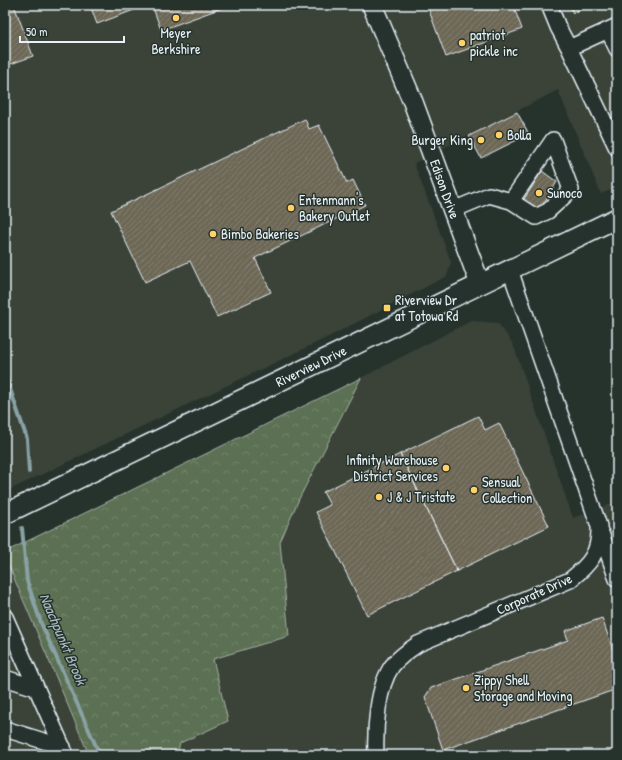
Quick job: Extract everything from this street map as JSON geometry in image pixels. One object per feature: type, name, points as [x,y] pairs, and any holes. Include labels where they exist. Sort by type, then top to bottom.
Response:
[{"type":"main road","name":"Edison Drive","points":[[372,5],[413,102],[480,284]]},
{"type":"main road","name":"Riverview Drive","points":[[6,510],[617,218]]},
{"type":"street","points":[[549,5],[558,27],[617,148]]},
{"type":"street","points":[[569,48],[613,28],[617,49]]},
{"type":"street","points":[[453,210],[489,195],[511,201],[536,217],[548,211],[571,190],[553,140],[511,201]]},
{"type":"street","name":"Corporate Drive","points":[[376,755],[376,734],[382,686],[385,677],[393,664],[404,653],[418,644],[570,580],[582,571],[592,560],[599,543],[599,526],[510,270]]},
{"type":"street","points":[[599,526],[611,544],[617,578]]},
{"type":"street","points":[[5,617],[64,751]]},
{"type":"street","points":[[5,678],[36,688]]},
{"type":"street","points":[[5,729],[64,751]]},
{"type":"shaded area","points":[[5,5],[617,5],[617,187],[601,194],[558,90],[414,163],[451,262],[447,276],[320,341],[5,492]]},
{"type":"shaded area","points":[[471,321],[498,323],[513,344],[573,518],[617,502],[617,755],[5,755],[5,552],[361,378]]},
{"type":"green space","points":[[361,378],[300,497],[280,542],[289,636],[213,659],[228,721],[180,743],[177,755],[89,755],[5,557],[5,552]]},
{"type":"building","points":[[5,5],[14,5],[33,56],[5,66]]},
{"type":"building","points":[[90,5],[147,5],[97,24]]},
{"type":"building","name":"Meyer Berkshire","points":[[152,5],[230,5],[161,30]]},
{"type":"building","name":"patriot pickle inc","points":[[427,5],[513,5],[522,29],[446,57]]},
{"type":"building","points":[[569,5],[591,5],[573,13]]},
{"type":"building","name":"Bolla","points":[[517,112],[529,134],[481,158],[469,136]]},
{"type":"building","name":"Bimbo Bakeries","points":[[305,119],[309,129],[319,125],[347,183],[353,180],[365,205],[255,258],[271,292],[217,317],[190,261],[145,282],[111,211]]},
{"type":"building","name":"Sunoco","points":[[542,171],[557,182],[537,214],[521,204]]},
{"type":"building","name":"Sensual Collection","points":[[478,416],[485,430],[499,423],[549,526],[457,571],[400,454]]},
{"type":"building","points":[[400,454],[457,571],[367,615],[316,512],[330,505],[323,492]]},
{"type":"building","points":[[602,618],[617,662],[617,689],[443,750],[425,697],[431,688],[568,640],[565,631]]},
{"type":"waterway","name":"Naachpunkt Brook","points":[[5,374],[27,439],[29,472]]},
{"type":"waterway","name":"Naachpunkt Brook","points":[[22,528],[27,581],[41,623],[100,755]]},
{"type":"place","name":"Meyer Berkshire","points":[[176,18]]},
{"type":"place","name":"patriot pickle inc","points":[[462,43]]},
{"type":"place","name":"Bolla","points":[[499,135]]},
{"type":"place","name":"Burger King","points":[[481,140]]},
{"type":"place","name":"Sunoco","points":[[539,193]]},
{"type":"place","name":"Entenmann's Bakery Outlet","points":[[291,208]]},
{"type":"place","name":"Bimbo Bakeries","points":[[213,234]]},
{"type":"place","name":"Riverview Dr at Totowa Rd","points":[[387,308]]},
{"type":"place","name":"Infinity Warehouse District Services","points":[[446,468]]},
{"type":"place","name":"Sensual Collection","points":[[474,490]]},
{"type":"place","name":"J & J Tristate","points":[[379,497]]},
{"type":"place","name":"Zippy Shell Storage and Moving","points":[[466,688]]}]
